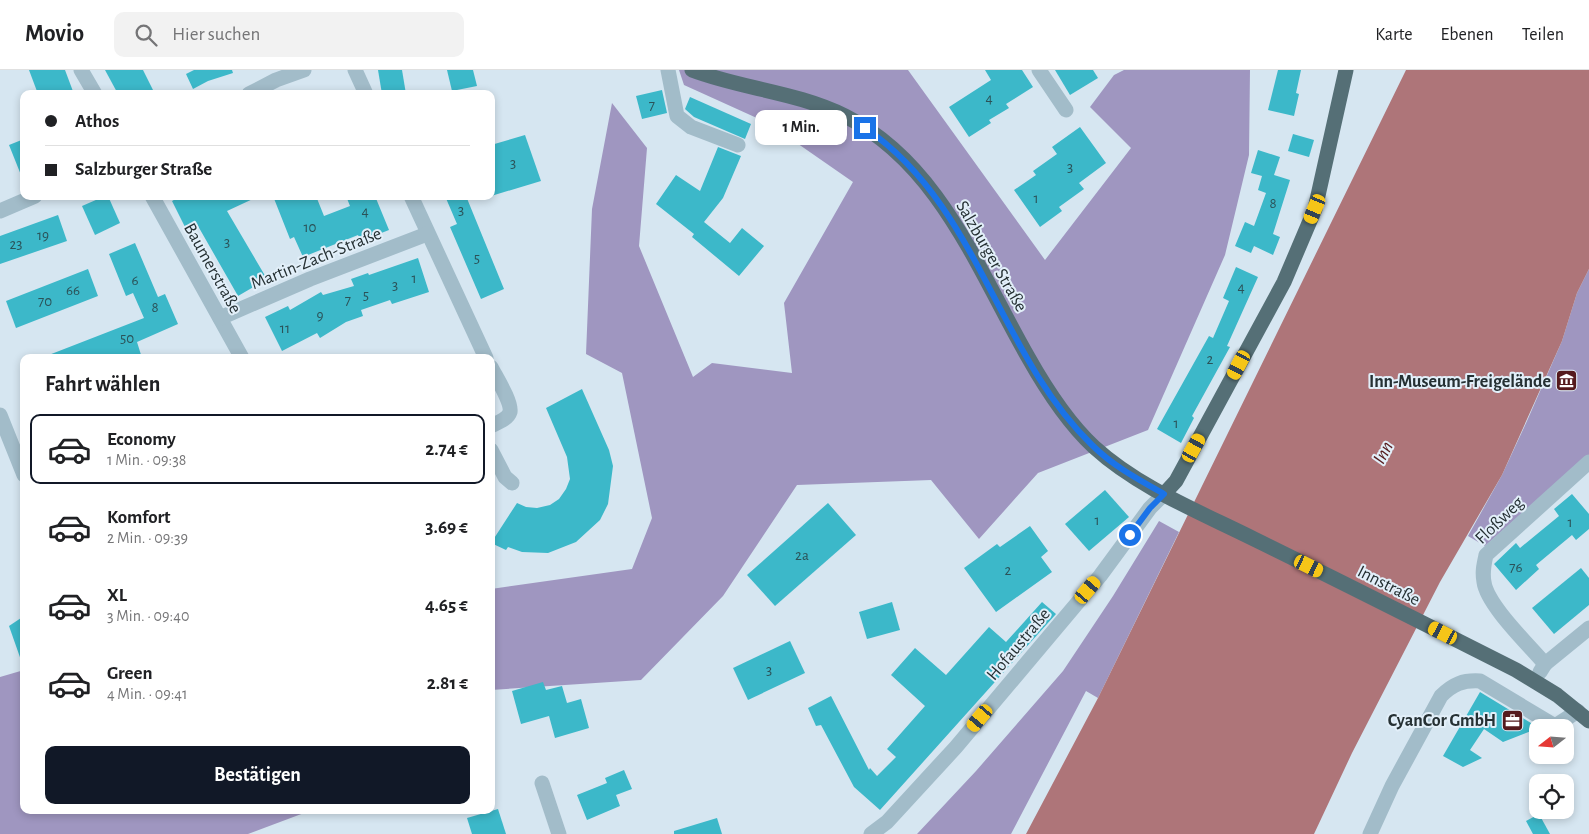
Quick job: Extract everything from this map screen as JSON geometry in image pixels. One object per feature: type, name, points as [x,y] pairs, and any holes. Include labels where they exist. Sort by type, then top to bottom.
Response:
[{"type":"main road","name":"Salzburger Straße","points":[[692,70],[732,84],[825,107],[845,116],[885,141],[922,178],[942,205],[963,238],[1054,400],[1093,446],[1114,463],[1164,494]]},
{"type":"main road","points":[[1164,494],[1176,481],[1284,282],[1315,209],[1346,70]]},
{"type":"main road","name":"Innstraße","points":[[1164,494],[1535,681],[1583,716]]},
{"type":"street","points":[[81,70],[92,90]]},
{"type":"street","points":[[257,90],[276,80],[304,70]]},
{"type":"street","points":[[355,70],[364,90]]},
{"type":"street","points":[[668,70],[677,116],[691,127],[738,145]]},
{"type":"street","points":[[1039,70],[1066,110]]},
{"type":"street","points":[[0,211],[26,200]]},
{"type":"street","name":"Baumerstraße","points":[[154,200],[240,354]]},
{"type":"street","points":[[413,200],[484,354]]},
{"type":"street","name":"Martin-Zach-Straße","points":[[220,318],[310,279],[427,234]]},
{"type":"street","points":[[495,375],[510,404],[510,412],[506,418],[495,424]]},
{"type":"street","points":[[0,415],[20,465]]},
{"type":"street","points":[[495,458],[505,477],[512,483]]},
{"type":"street","name":"Floßweg","points":[[1545,664],[1491,600],[1484,583],[1483,566],[1486,555],[1589,462]]},
{"type":"street","name":"Hofaustraße","points":[[871,834],[887,822],[956,747],[1100,576],[1150,508],[1164,494]]},
{"type":"street","points":[[1535,681],[1545,664],[1589,628]]},
{"type":"street","points":[[1370,834],[1392,786],[1441,696],[1452,685],[1468,680],[1480,681],[1555,726],[1583,716]]},
{"type":"street","points":[[542,783],[559,834]]},
{"type":"shaded area","points":[[679,70],[908,70],[1045,260],[1131,148],[1090,107],[1114,75],[1124,70],[1250,70],[1249,155],[1225,255],[1148,430],[1038,473],[979,539],[931,480],[797,485],[723,596],[641,680],[495,690],[495,588],[632,569],[652,518],[622,373],[586,354],[592,209],[612,103],[647,148],[639,246],[693,377],[712,363],[792,373],[784,303],[853,182],[768,123],[684,85]]},
{"type":"shaded area","name":"Inn-Museum-Freigelände","points":[[1589,269],[1589,455],[1485,546],[1468,536],[1502,475],[1527,421],[1562,341],[1577,293]]},
{"type":"shaded area","points":[[1159,521],[1179,532],[1098,698],[1086,691],[1011,834],[917,834],[976,771],[1063,671],[1113,596]]},
{"type":"shaded area","points":[[20,671],[20,814],[301,814],[248,834],[0,834],[0,677]]},
{"type":"water","name":"Inn","points":[[1406,70],[1589,70],[1589,269],[1577,293],[1562,341],[1502,475],[1440,582],[1352,753],[1314,834],[1026,834],[1098,698]]},
{"type":"building","points":[[29,70],[65,70],[72,90],[36,90]]},
{"type":"building","points":[[105,70],[143,70],[153,90],[116,90]]},
{"type":"building","points":[[194,70],[232,70],[233,73],[208,81],[193,89],[186,74]]},
{"type":"building","points":[[378,70],[402,70],[405,90],[381,90]]},
{"type":"building","points":[[447,70],[473,70],[477,86],[452,90]]},
{"type":"building","points":[[985,70],[1022,70],[1033,87],[1006,104],[1009,108],[989,120],[991,123],[969,137],[949,107],[991,80]]},
{"type":"building","points":[[1055,70],[1093,70],[1098,78],[1070,95]]},
{"type":"building","points":[[1278,70],[1301,70],[1296,93],[1299,94],[1294,116],[1268,110]]},
{"type":"building","points":[[662,90],[667,113],[642,119],[636,96]]},
{"type":"building","points":[[690,97],[751,124],[745,139],[694,117],[685,109]]},
{"type":"building","points":[[1080,127],[1106,163],[1079,183],[1084,189],[1059,207],[1062,211],[1040,227],[1014,190],[1036,175],[1033,171],[1057,154],[1052,147]]},
{"type":"building","points":[[1293,134],[1314,140],[1309,157],[1288,151]]},
{"type":"building","points":[[525,135],[541,181],[495,195],[495,144]]},
{"type":"building","points":[[20,141],[20,172],[9,145]]},
{"type":"building","points":[[718,147],[741,156],[723,198],[704,222],[730,243],[742,228],[764,246],[739,276],[692,237],[694,234],[656,204],[676,175],[700,191]]},
{"type":"building","points":[[1258,150],[1280,157],[1274,175],[1290,180],[1273,234],[1280,237],[1273,255],[1254,246],[1251,253],[1235,246],[1245,222],[1254,226],[1266,193],[1258,190],[1262,176],[1251,173]]},
{"type":"building","points":[[96,200],[110,200],[120,223],[95,235],[82,206]]},
{"type":"building","points":[[250,200],[227,211],[267,279],[238,296],[198,226],[187,231],[172,201]]},
{"type":"building","points":[[275,200],[318,200],[324,216],[350,206],[348,200],[377,200],[389,230],[361,241],[358,235],[303,257],[294,237],[290,239]]},
{"type":"building","points":[[447,200],[468,200],[504,289],[481,299],[450,227],[457,224]]},
{"type":"building","points":[[58,215],[67,241],[0,264],[0,236]]},
{"type":"building","points":[[135,243],[158,297],[165,294],[178,324],[137,342],[141,354],[51,354],[144,318],[133,293],[126,296],[109,254]]},
{"type":"building","points":[[418,258],[429,292],[392,304],[390,300],[361,310],[363,316],[346,322],[320,338],[317,333],[282,351],[265,317],[288,306],[290,310],[321,292],[323,295],[354,286],[351,279],[368,273],[369,275]]},
{"type":"building","points":[[1236,267],[1258,277],[1227,346],[1230,347],[1192,416],[1194,418],[1181,443],[1157,429],[1209,336],[1213,338],[1229,301],[1223,298]]},
{"type":"building","points":[[88,269],[98,296],[16,328],[6,301]]},
{"type":"building","points":[[582,389],[609,450],[613,466],[608,504],[600,520],[576,542],[548,553],[522,552],[508,547],[506,550],[495,545],[495,537],[517,503],[526,507],[537,508],[550,505],[559,499],[570,479],[567,457],[546,408]]},
{"type":"building","points":[[1105,490],[1129,517],[1089,551],[1065,524]]},
{"type":"building","points":[[1572,494],[1589,514],[1589,529],[1576,540],[1572,535],[1536,565],[1539,569],[1516,590],[1494,564],[1516,543],[1520,548],[1559,516],[1554,509]]},
{"type":"building","points":[[828,503],[856,535],[775,606],[747,575]]},
{"type":"building","points":[[1030,526],[1048,551],[1041,557],[1052,572],[996,612],[964,568],[997,544],[1000,547]]},
{"type":"building","points":[[1581,568],[1589,578],[1589,605],[1554,634],[1532,608]]},
{"type":"building","points":[[892,602],[900,630],[867,639],[859,612]]},
{"type":"building","points":[[1042,602],[1056,614],[880,810],[854,787],[821,725],[816,726],[808,708],[831,696],[869,770],[870,768],[877,776],[896,757],[887,749],[925,706],[891,675],[915,648],[946,675],[989,627],[1006,642]]},
{"type":"building","points":[[20,619],[20,657],[9,626]]},
{"type":"building","points":[[790,641],[805,673],[748,700],[733,668]]},
{"type":"building","points":[[543,682],[546,690],[562,686],[567,703],[581,699],[589,728],[555,738],[549,716],[521,724],[512,691]]},
{"type":"building","points":[[1480,692],[1529,722],[1529,732],[1503,742],[1484,729],[1470,750],[1482,758],[1463,767],[1443,756]]},
{"type":"building","points":[[624,770],[632,789],[616,795],[620,806],[587,820],[577,795],[607,783],[605,778]]},
{"type":"building","points":[[498,809],[506,834],[472,834],[467,818],[481,814],[495,814],[495,810]]},
{"type":"building","points":[[717,818],[722,834],[674,834],[674,831]]},
{"type":"building","points":[[1530,819],[1542,819],[1550,834],[1533,834],[1526,821]]},
{"type":"place","name":"Inn-Museum-Freigelände","points":[[1567,381]]},
{"type":"place","name":"CyanCor GmbH","points":[[1512,720]]},
{"type":"route","points":[[865,128],[885,141],[905,160],[922,178],[942,205],[963,238],[1036,371],[1054,400],[1074,425],[1093,446],[1114,463],[1135,478],[1164,494],[1150,508],[1130,535]]}]
